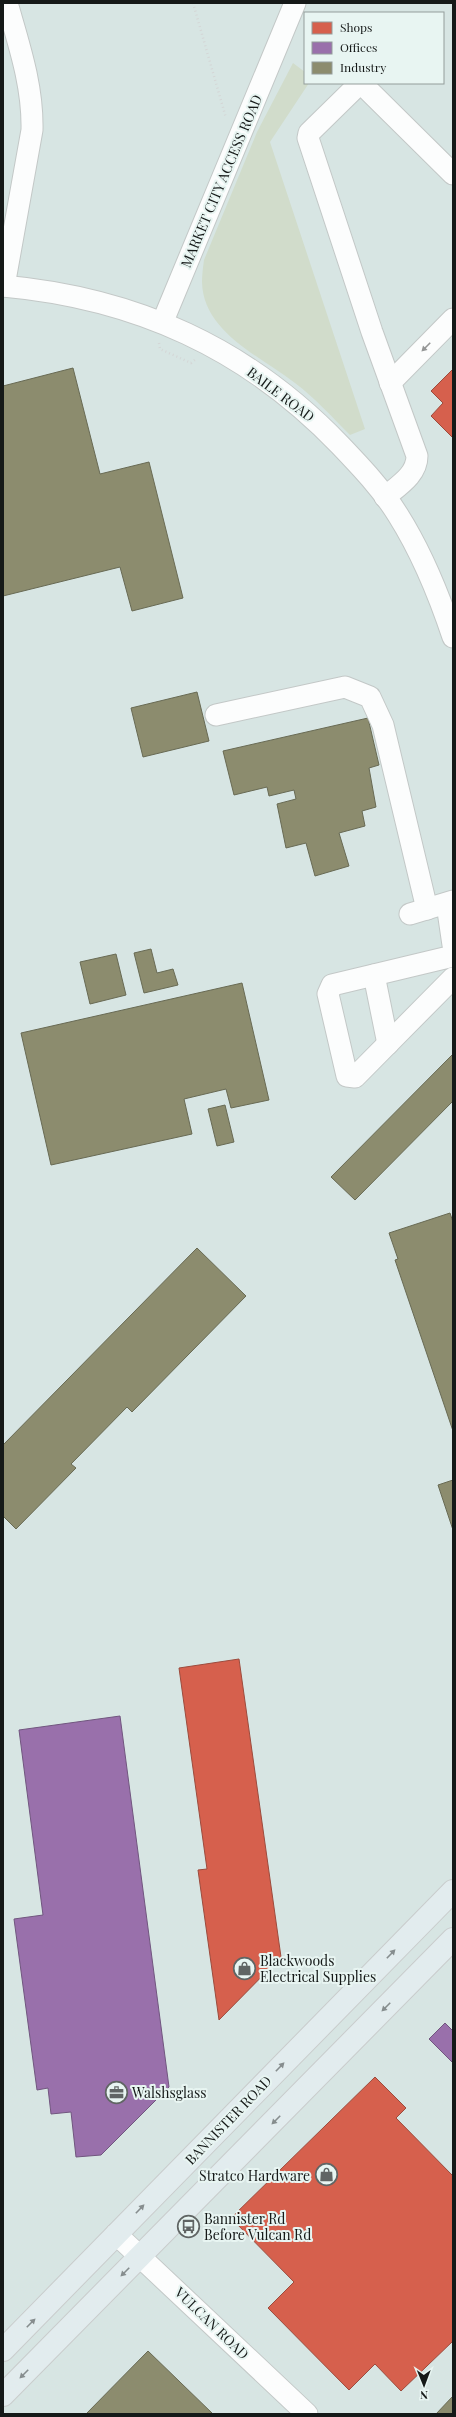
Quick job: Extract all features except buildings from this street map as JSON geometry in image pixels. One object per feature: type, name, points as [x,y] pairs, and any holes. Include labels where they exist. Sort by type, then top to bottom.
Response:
[{"type":"main road","name":"BANNISTER ROAD","points":[[3,2350],[453,1891]]},
{"type":"main road","points":[[3,2395],[453,1939]]},
{"type":"street","points":[[3,286],[32,130],[32,104],[29,81],[7,3]]},
{"type":"street","name":"MARKET CITY ACCESS ROAD","points":[[161,331],[243,127],[295,3]]},
{"type":"street","points":[[359,84],[309,133],[308,138],[390,383],[417,456],[417,464],[413,473],[385,497]]},
{"type":"street","points":[[361,84],[453,174]]},
{"type":"street","name":"BAILE ROAD","points":[[3,286],[56,293],[106,303],[161,331],[222,351],[276,386],[318,422],[370,476],[398,514],[422,558],[440,600],[453,637]]},
{"type":"street","points":[[390,383],[453,319]]},
{"type":"street","points":[[216,714],[336,687],[357,690],[370,697],[383,725],[418,912],[450,902],[453,945]]},
{"type":"street","points":[[453,956],[332,985],[328,994],[347,1076],[355,1078],[453,978]]},
{"type":"street","points":[[374,975],[388,1044]]},
{"type":"street","name":"VULCAN ROAD","points":[[116,2234],[307,2414]]},
{"type":"path","points":[[193,3],[227,121],[243,127]]},
{"type":"path","points":[[161,331],[160,349],[191,363],[195,359],[202,359]]},
{"type":"shaded area","points":[[3,3],[453,3],[453,2414],[3,2414]]},
{"type":"green space","points":[[293,63],[304,71],[304,84],[308,84],[270,142],[365,429],[350,435],[302,389],[250,352],[223,329],[212,315],[205,300],[202,282],[204,260],[257,132]]},
{"type":"place","name":"Blackwoods Electrical Supplies","points":[[244,1968]]},
{"type":"place","name":"Walshsglass","points":[[116,2092]]},
{"type":"place","name":"Stratco Hardware","points":[[326,2175]]},
{"type":"place","name":"Bannister Rd Before Vulcan Rd","points":[[189,2226]]}]
